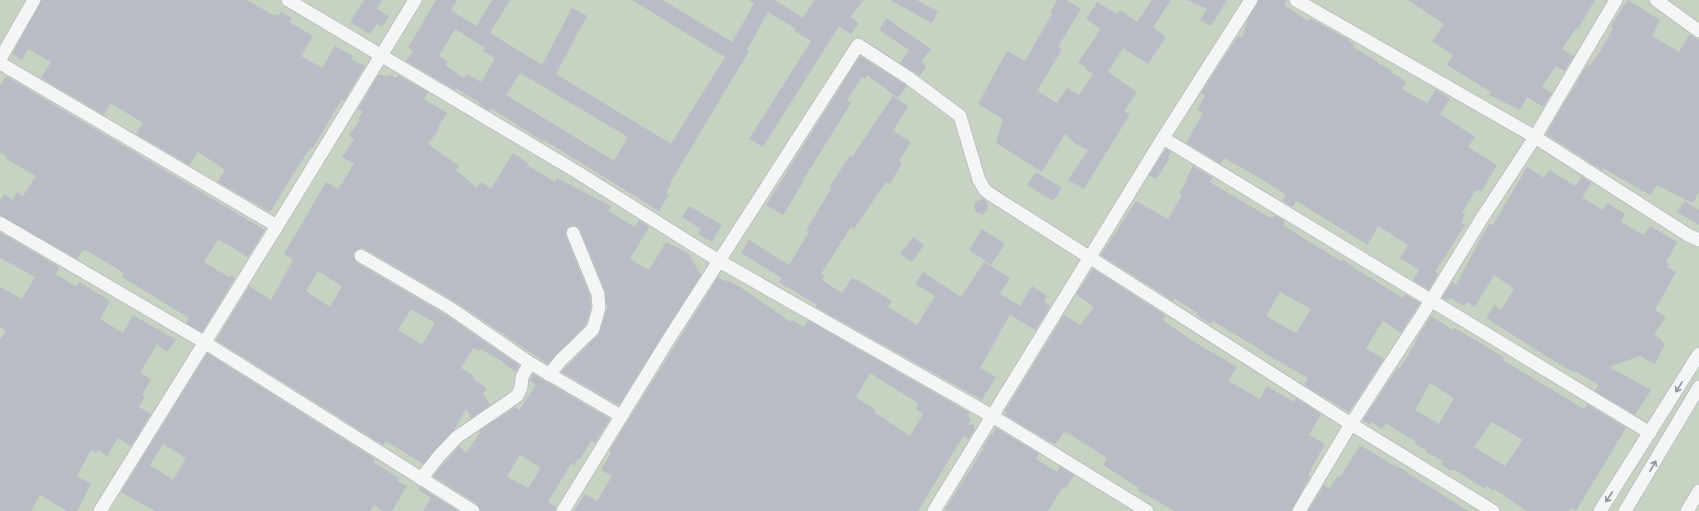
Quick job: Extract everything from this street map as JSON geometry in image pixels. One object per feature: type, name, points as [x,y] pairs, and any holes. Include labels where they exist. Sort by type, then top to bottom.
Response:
[{"type":"street","points":[[0,59],[34,0]]},
{"type":"street","points":[[288,0],[577,172],[719,261],[992,416],[1147,511]]},
{"type":"street","points":[[100,511],[415,0]]},
{"type":"street","points":[[934,511],[1163,138],[1251,0]]},
{"type":"street","points":[[1296,0],[1535,137],[1699,240]]},
{"type":"street","points":[[1300,511],[1351,424],[1535,137],[1616,0]]},
{"type":"street","points":[[1656,0],[1699,31]]},
{"type":"street","points":[[563,511],[670,337],[858,45],[909,78],[960,116],[979,180],[985,190],[1351,424],[1493,511]]},
{"type":"street","points":[[0,63],[277,226]]},
{"type":"street","points":[[1163,138],[1650,433]]},
{"type":"street","points":[[0,223],[204,342],[473,511]]},
{"type":"street","points":[[549,375],[560,361],[572,352],[593,330],[599,308],[598,294],[573,233]]},
{"type":"street","points":[[361,256],[450,308],[549,375],[621,416]]},
{"type":"street","points":[[1600,511],[1699,354]]},
{"type":"street","points":[[421,479],[439,456],[457,437],[517,396],[521,388],[522,377],[530,363]]},
{"type":"street","points":[[1625,511],[1699,387]]},
{"type":"street","points":[[1687,511],[1699,491]]},
{"type":"green space","points":[[0,0],[1699,0],[1699,511],[0,511]]},
{"type":"building","points":[[42,0],[247,0],[273,15],[278,16],[281,12],[292,18],[289,22],[313,36],[301,56],[322,68],[335,46],[353,56],[351,59],[365,66],[344,101],[342,99],[313,148],[311,147],[270,212],[218,182],[225,170],[198,152],[189,165],[136,134],[143,123],[112,104],[110,104],[104,115],[41,78],[51,62],[28,49],[22,60],[12,54]]},
{"type":"building","points":[[364,0],[382,0],[377,9],[389,16],[382,27],[377,24],[370,34],[350,22]]},
{"type":"building","points":[[436,0],[457,0],[451,10],[476,26],[492,0],[510,0],[490,33],[542,65],[572,8],[587,16],[556,74],[671,144],[725,57],[632,0],[663,0],[732,42],[754,4],[748,0],[775,0],[803,18],[814,0],[864,0],[850,17],[859,23],[851,34],[839,26],[763,147],[749,139],[811,41],[794,31],[796,29],[768,12],[747,50],[749,51],[670,183],[671,184],[666,193],[669,194],[659,211],[544,140],[544,142],[491,108],[489,111],[479,104],[480,103],[456,88],[455,90],[406,61],[413,51],[408,48]],"holes":[[[455,29],[485,48],[483,51],[495,58],[481,82],[467,74],[464,78],[445,65],[447,61],[439,56]],[[520,73],[628,137],[614,161],[506,95]]]},
{"type":"building","points":[[890,0],[917,0],[938,12],[932,23]]},
{"type":"building","points":[[1057,0],[1066,0],[1081,9],[1058,47],[1062,49],[1037,91],[1057,103],[1067,88],[1079,95],[1093,74],[1085,69],[1086,67],[1078,63],[1101,29],[1086,19],[1097,2],[1117,14],[1120,10],[1137,22],[1152,0],[1171,0],[1153,27],[1166,37],[1148,64],[1123,48],[1108,72],[1137,92],[1124,111],[1130,114],[1084,189],[1068,180],[1088,150],[1076,144],[1065,134],[1042,172],[996,143],[1003,119],[978,104],[1007,51],[1025,61],[1052,14],[1050,13]]},
{"type":"building","points":[[1187,0],[1227,0],[1211,26],[1200,20],[1207,9]]},
{"type":"building","points":[[1259,0],[1287,0],[1284,5],[1308,21],[1310,18],[1349,40],[1348,41],[1354,44],[1353,47],[1391,70],[1391,72],[1407,82],[1402,89],[1427,103],[1436,89],[1450,99],[1440,114],[1475,137],[1468,147],[1497,165],[1482,191],[1476,190],[1462,213],[1465,214],[1461,223],[1465,225],[1435,272],[1438,274],[1429,290],[1413,280],[1419,270],[1400,258],[1408,245],[1378,226],[1368,245],[1298,202],[1296,201],[1293,207],[1282,201],[1286,195],[1258,177],[1224,158],[1221,164],[1186,143],[1203,113],[1197,110],[1205,96],[1201,93],[1238,36],[1242,38],[1248,19]]},
{"type":"building","points":[[1408,0],[1595,0],[1578,29],[1576,28],[1562,49],[1574,56],[1564,71],[1556,66],[1542,87],[1552,93],[1543,107],[1527,97],[1520,110],[1489,95],[1491,92],[1447,65],[1453,55],[1432,41],[1444,24]]},
{"type":"building","points":[[1628,0],[1660,20],[1652,36],[1679,52],[1689,35],[1699,40],[1699,192],[1693,203],[1657,185],[1650,195],[1603,168],[1602,170],[1546,134],[1587,65],[1590,66],[1599,53],[1613,28],[1611,27]]},
{"type":"building","points":[[886,18],[931,49],[921,62],[926,66],[920,76],[900,63],[909,50],[879,30]]},
{"type":"building","points":[[860,56],[907,86],[898,98],[867,75],[865,79],[862,77],[847,100],[851,103],[783,215],[766,205]]},
{"type":"building","points":[[389,74],[396,78],[398,75],[428,92],[424,99],[447,113],[438,128],[439,129],[428,144],[459,166],[456,170],[477,188],[481,182],[491,189],[513,153],[528,163],[527,165],[555,182],[557,178],[611,206],[608,211],[635,227],[639,220],[649,227],[630,259],[649,270],[666,242],[688,253],[701,275],[619,405],[561,372],[599,334],[607,308],[605,291],[580,230],[574,225],[567,228],[566,236],[590,296],[591,307],[586,325],[548,364],[454,301],[365,249],[361,248],[354,252],[353,256],[357,263],[446,315],[519,365],[516,372],[503,362],[481,349],[479,351],[473,348],[461,368],[474,376],[473,378],[487,389],[483,393],[490,405],[471,418],[466,409],[454,430],[423,464],[386,441],[383,445],[216,340],[249,286],[271,300],[293,260],[284,254],[326,182],[338,189],[354,164],[342,157],[354,139],[349,135],[360,120],[358,119],[363,112],[358,109],[378,75],[388,76]],"holes":[[[318,271],[342,286],[330,307],[306,291]],[[411,309],[435,323],[422,345],[398,330]]]},
{"type":"building","points":[[6,76],[265,230],[248,257],[218,239],[204,262],[229,277],[230,275],[235,278],[202,332],[186,323],[189,318],[122,277],[124,273],[89,252],[83,250],[77,259],[0,215],[0,201],[4,194],[13,200],[17,192],[23,196],[36,176],[6,159],[7,157],[0,152],[0,86]]},
{"type":"building","points":[[893,96],[908,106],[893,131],[911,142],[899,161],[902,163],[890,184],[886,182],[854,229],[851,227],[821,274],[825,276],[822,280],[842,293],[852,278],[861,282],[892,301],[888,307],[917,325],[935,296],[915,284],[923,272],[961,297],[984,262],[1010,278],[1000,294],[1020,306],[1032,286],[1047,296],[1044,302],[1050,306],[1036,330],[1010,315],[980,368],[996,377],[982,400],[816,307],[817,305],[779,282],[782,278],[741,253],[749,240],[789,265],[809,232],[806,230],[831,189],[829,188],[850,155],[852,157]]},
{"type":"building","points":[[1166,149],[1171,152],[1168,158],[1169,159],[1156,179],[1149,175]]},
{"type":"building","points":[[1193,166],[1213,178],[1210,182],[1221,189],[1269,217],[1273,218],[1275,215],[1285,221],[1283,225],[1308,241],[1341,261],[1343,259],[1356,269],[1403,298],[1405,294],[1420,303],[1401,333],[1383,321],[1366,348],[1384,359],[1349,412],[1304,385],[1308,378],[1264,353],[1213,321],[1211,324],[1197,315],[1198,313],[1174,298],[1173,301],[1101,255],[1136,201],[1168,219],[1182,195],[1179,193],[1187,181],[1185,181]],"holes":[[[1280,292],[1311,309],[1296,333],[1266,316]]]},
{"type":"building","points":[[1527,167],[1544,178],[1549,170],[1576,186],[1581,176],[1591,183],[1582,198],[1603,210],[1607,203],[1625,214],[1621,222],[1644,235],[1650,226],[1677,242],[1666,262],[1669,264],[1667,267],[1676,272],[1655,310],[1666,317],[1654,334],[1665,344],[1655,364],[1640,356],[1609,367],[1651,390],[1635,415],[1595,391],[1599,385],[1554,361],[1486,318],[1494,305],[1501,310],[1514,289],[1494,275],[1475,307],[1467,302],[1464,306],[1451,298],[1446,300],[1442,298],[1452,282],[1456,285],[1482,236],[1490,223],[1493,225]]},
{"type":"building","points":[[1036,172],[1062,188],[1053,201],[1027,185]]},
{"type":"building","points":[[982,199],[986,201],[988,206],[983,215],[976,212],[974,208],[975,202]]},
{"type":"building","points":[[1685,201],[1699,210],[1699,225],[1677,212]]},
{"type":"building","points":[[689,206],[722,225],[712,242],[698,234],[701,229],[682,217]]},
{"type":"building","points":[[982,229],[1005,244],[991,265],[969,250]]},
{"type":"building","points":[[0,232],[59,267],[56,274],[76,287],[79,282],[110,301],[100,319],[123,333],[133,315],[176,340],[167,352],[157,344],[140,373],[151,379],[142,395],[145,397],[139,407],[151,414],[131,446],[118,438],[107,456],[98,450],[96,453],[91,450],[77,476],[91,484],[77,511],[67,511],[40,495],[31,511],[0,511],[0,340],[6,331],[0,327],[0,287],[22,299],[35,277],[0,258]]},
{"type":"building","points":[[913,237],[924,245],[912,262],[900,254]]},
{"type":"building","points":[[1093,269],[1165,315],[1163,320],[1191,340],[1237,367],[1228,381],[1260,399],[1267,386],[1294,402],[1296,398],[1321,414],[1309,435],[1325,444],[1291,511],[1175,511],[1137,490],[1139,488],[1103,465],[1107,458],[1071,435],[1064,432],[1056,444],[1048,441],[1005,415],[1007,412],[1005,411],[1064,315],[1080,325],[1094,307],[1076,294]]},
{"type":"building","points":[[718,277],[726,282],[727,280],[740,287],[791,322],[792,320],[804,327],[808,320],[970,413],[968,415],[971,420],[968,425],[973,424],[975,429],[969,439],[964,435],[918,511],[574,511],[585,494],[597,501],[612,476],[601,470],[611,453],[609,451]],"holes":[[[870,373],[919,404],[916,409],[923,414],[910,436],[874,412],[876,410],[856,397]]]},
{"type":"building","points":[[1431,316],[1453,330],[1455,328],[1505,358],[1503,360],[1584,409],[1587,404],[1626,428],[1576,511],[1571,508],[1569,511],[1527,511],[1494,489],[1493,491],[1486,486],[1485,489],[1453,469],[1452,471],[1441,464],[1443,461],[1426,452],[1426,450],[1415,444],[1416,442],[1386,423],[1382,429],[1371,422],[1370,425],[1363,420],[1398,367],[1400,368],[1416,342],[1415,341]],"holes":[[[1430,383],[1454,398],[1439,424],[1415,410]],[[1492,422],[1523,440],[1505,466],[1474,447]]]},
{"type":"building","points":[[207,353],[375,459],[373,462],[399,478],[397,481],[407,486],[392,511],[383,511],[374,505],[370,511],[155,511],[121,492]],"holes":[[[163,444],[186,458],[173,480],[150,465]]]},
{"type":"building","points":[[533,374],[610,419],[595,443],[591,441],[580,459],[578,458],[574,465],[571,464],[548,502],[556,507],[555,511],[481,511],[477,504],[433,476],[459,446],[466,453],[480,433],[479,431],[515,407],[519,410],[536,385],[530,381]],"holes":[[[520,455],[541,468],[528,488],[507,477]]]},
{"type":"building","points":[[996,428],[1039,454],[1036,459],[1057,472],[1060,467],[1074,475],[1066,488],[1063,487],[1048,511],[944,511],[984,448],[983,447],[991,434],[992,435]]},
{"type":"building","points":[[1360,445],[1396,467],[1397,466],[1468,511],[1308,511],[1324,485],[1329,489],[1338,475],[1340,477]]},
{"type":"building","points":[[420,487],[458,511],[423,511],[431,498],[419,490]]}]
